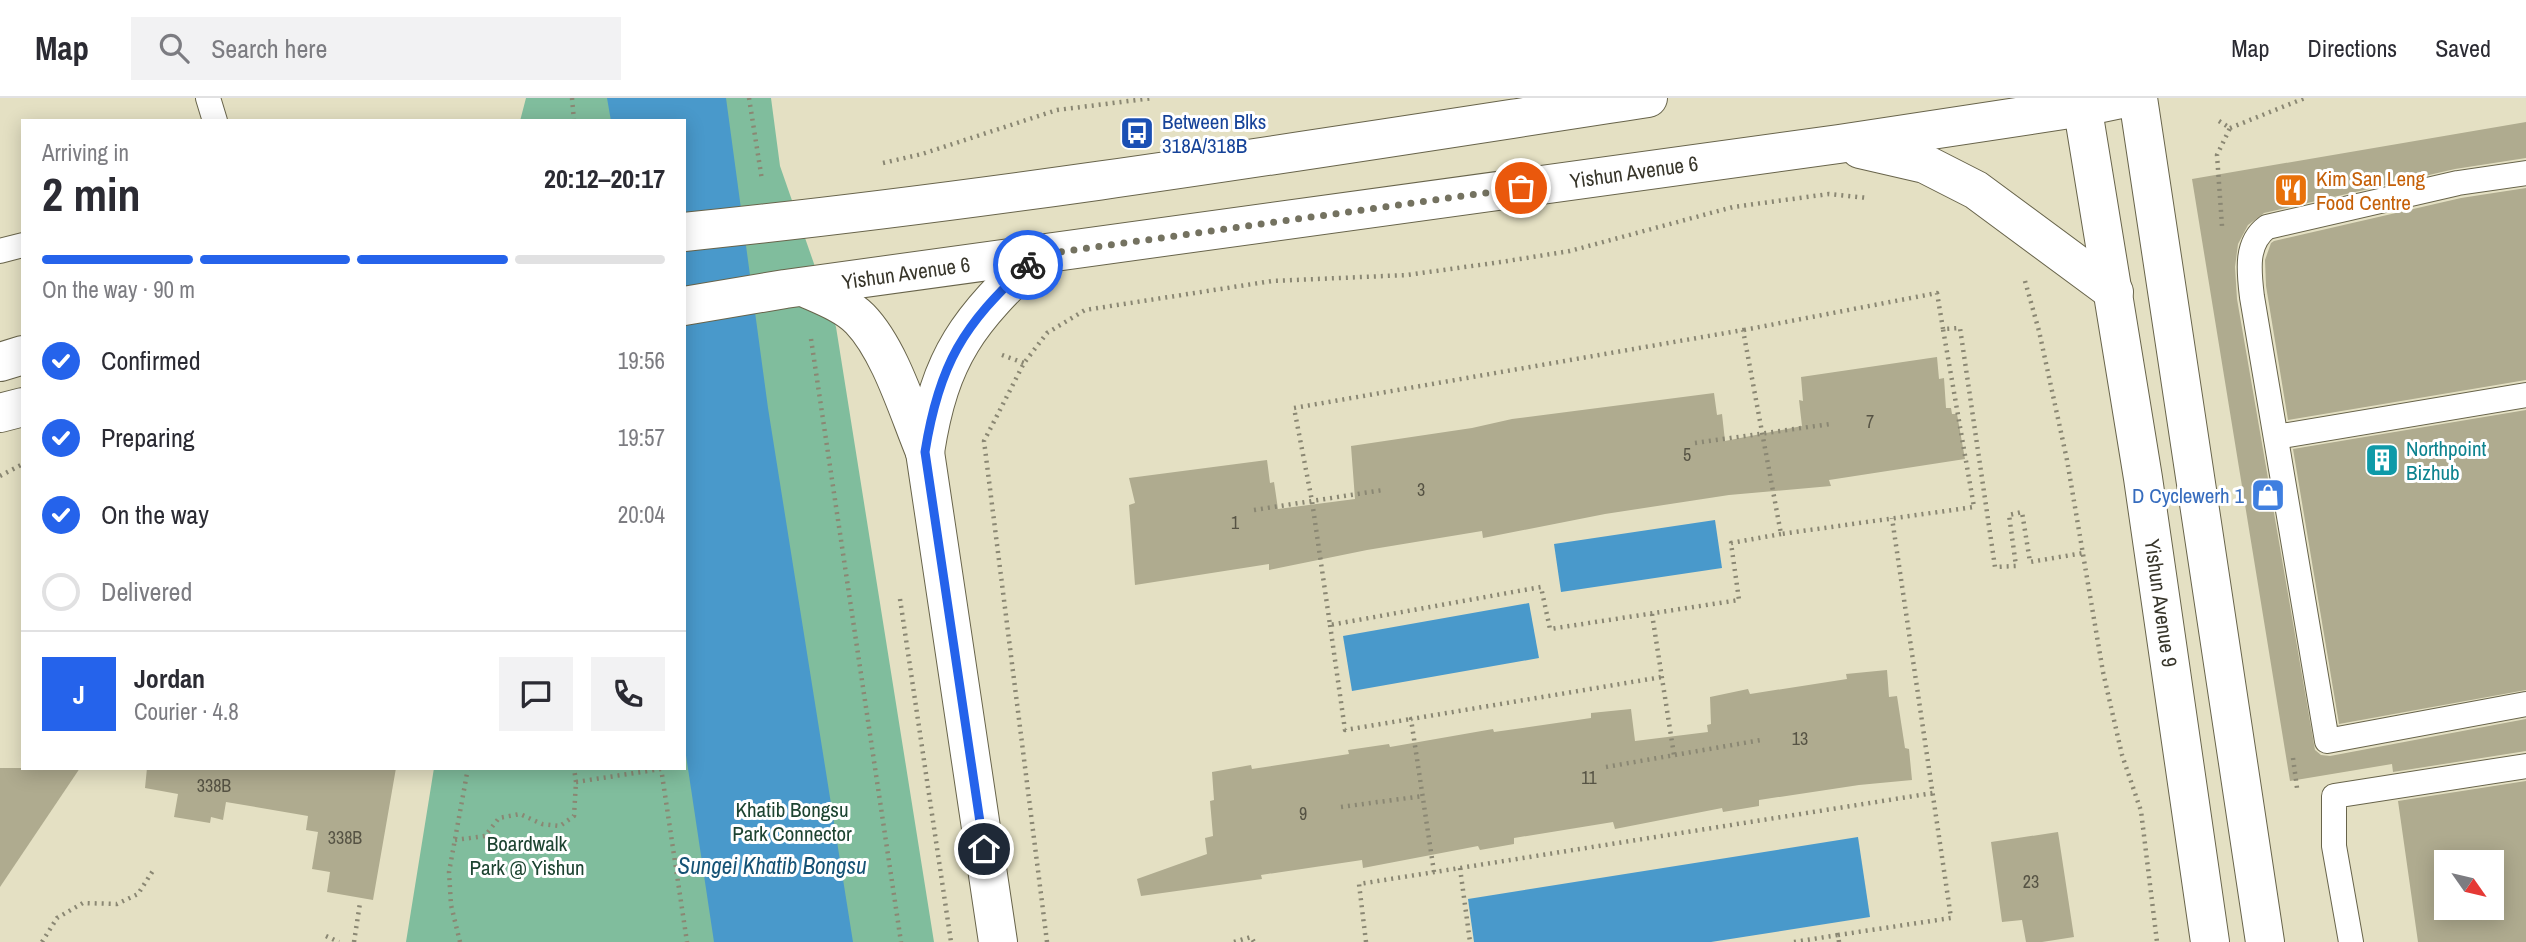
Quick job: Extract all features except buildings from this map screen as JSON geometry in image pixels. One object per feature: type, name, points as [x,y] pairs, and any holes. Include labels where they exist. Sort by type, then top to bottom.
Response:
[{"type":"main road","points":[[686,232],[775,223],[1164,172],[1504,109],[1648,98]]},
{"type":"main road","name":"Yishun Avenue 6","points":[[686,306],[794,288],[1839,144],[2082,102],[2126,98]]},
{"type":"main road","points":[[2138,98],[2265,942]]},
{"type":"main road","name":"Yishun Avenue 9","points":[[2082,102],[2145,491],[2210,942]]},
{"type":"main road","points":[[1839,144],[1925,164],[1976,190],[2114,292]]},
{"type":"main road","points":[[925,452],[932,411],[955,349],[981,312],[1038,255]]},
{"type":"main road","points":[[794,288],[837,302],[859,318],[880,345],[925,452],[998,942]]},
{"type":"main road","points":[[0,362],[21,356]]},
{"type":"main road","points":[[0,413],[21,408]]},
{"type":"lane","points":[[2526,173],[2458,183],[2267,227],[2258,234],[2248,263],[2327,741],[2526,704]]},
{"type":"lane","points":[[0,251],[21,246]]},
{"type":"lane","points":[[2276,437],[2526,395]]},
{"type":"lane","points":[[2351,942],[2334,846],[2334,796],[2526,766]]},
{"type":"path","points":[[572,98],[575,119]]},
{"type":"path","points":[[750,98],[763,186]]},
{"type":"path","points":[[871,165],[922,154],[1057,110],[1153,98]]},
{"type":"path","points":[[2230,128],[2305,98]]},
{"type":"path","points":[[1047,942],[984,440],[1024,363],[1047,333],[1085,310],[1272,281],[1406,275],[1501,262],[1570,251],[1732,207],[1829,194],[1869,198]]},
{"type":"path","points":[[2024,277],[2039,331],[2067,460],[2103,672],[2122,755],[2141,811],[2157,942]]},
{"type":"path","points":[[1329,625],[1541,587],[1550,629],[1739,600],[1731,543],[1974,507],[1937,293],[1744,330],[1294,408],[1312,501],[1329,625],[1345,730],[1661,677]]},
{"type":"path","points":[[1943,329],[1960,328],[1995,568],[2016,566],[2009,514],[2022,512],[2030,562],[2083,553]]},
{"type":"path","points":[[1744,330],[1781,534]]},
{"type":"path","points":[[810,334],[901,942]]},
{"type":"path","points":[[1695,443],[1830,424]]},
{"type":"path","points":[[0,476],[21,465]]},
{"type":"path","points":[[1254,510],[1383,490]]},
{"type":"path","points":[[1794,942],[1951,918],[1892,518]]},
{"type":"path","points":[[1651,614],[1674,755]]},
{"type":"path","points":[[1411,719],[1434,872]]},
{"type":"path","points":[[1606,767],[1761,740]]},
{"type":"path","points":[[460,942],[451,905],[449,872],[468,770]]},
{"type":"path","points":[[454,840],[485,836],[499,818],[520,814],[542,824],[560,827],[574,816],[574,770]]},
{"type":"path","points":[[576,782],[654,770]]},
{"type":"path","points":[[661,770],[687,942]]},
{"type":"path","points":[[1366,942],[1359,884],[1933,793]]},
{"type":"path","points":[[1341,807],[1423,796]]},
{"type":"path","points":[[1460,868],[1470,942]]},
{"type":"path","points":[[42,942],[57,918],[83,903],[117,904],[138,894],[154,869]]},
{"type":"path","points":[[354,942],[360,903]]},
{"type":"path","points":[[1838,934],[1839,942]]},
{"type":"path","points":[[326,936],[339,942]]},
{"type":"path","points":[[1234,942],[1251,937],[1254,942]]},
{"type":"green space","name":"Khatib Bongsu Park Connector","points":[[526,98],[771,98],[780,166],[836,327],[934,942],[406,942],[434,770],[686,770],[686,119],[521,119]]},
{"type":"water","name":"Sungei Khatib Bongsu","points":[[607,98],[726,98],[768,408],[853,942],[714,942],[686,755],[686,119],[611,119]]},
{"type":"water","points":[[1715,520],[1722,568],[1561,592],[1554,544]]},
{"type":"water","points":[[1529,603],[1539,658],[1352,691],[1343,636]]},
{"type":"water","points":[[1858,837],[1870,917],[1711,942],[1474,942],[1468,899]]},
{"type":"way so far","points":[[1028,265],[1038,255],[1521,188]]},
{"type":"place","name":"Between Blks 318A/318B","points":[[1137,133]]},
{"type":"place","name":"Kim San Leng Food Centre","points":[[2291,190]]},
{"type":"place","name":"Northpoint Bizhub","points":[[2382,460]]},
{"type":"place","name":"D Cyclewerh 1","points":[[2268,495]]},
{"type":"route","points":[[984,849],[925,452],[932,411],[955,349],[981,312],[1028,265]]},
{"type":"park label","name":"Boardwalk Park @ Yishun","points":[[527,855]]}]
